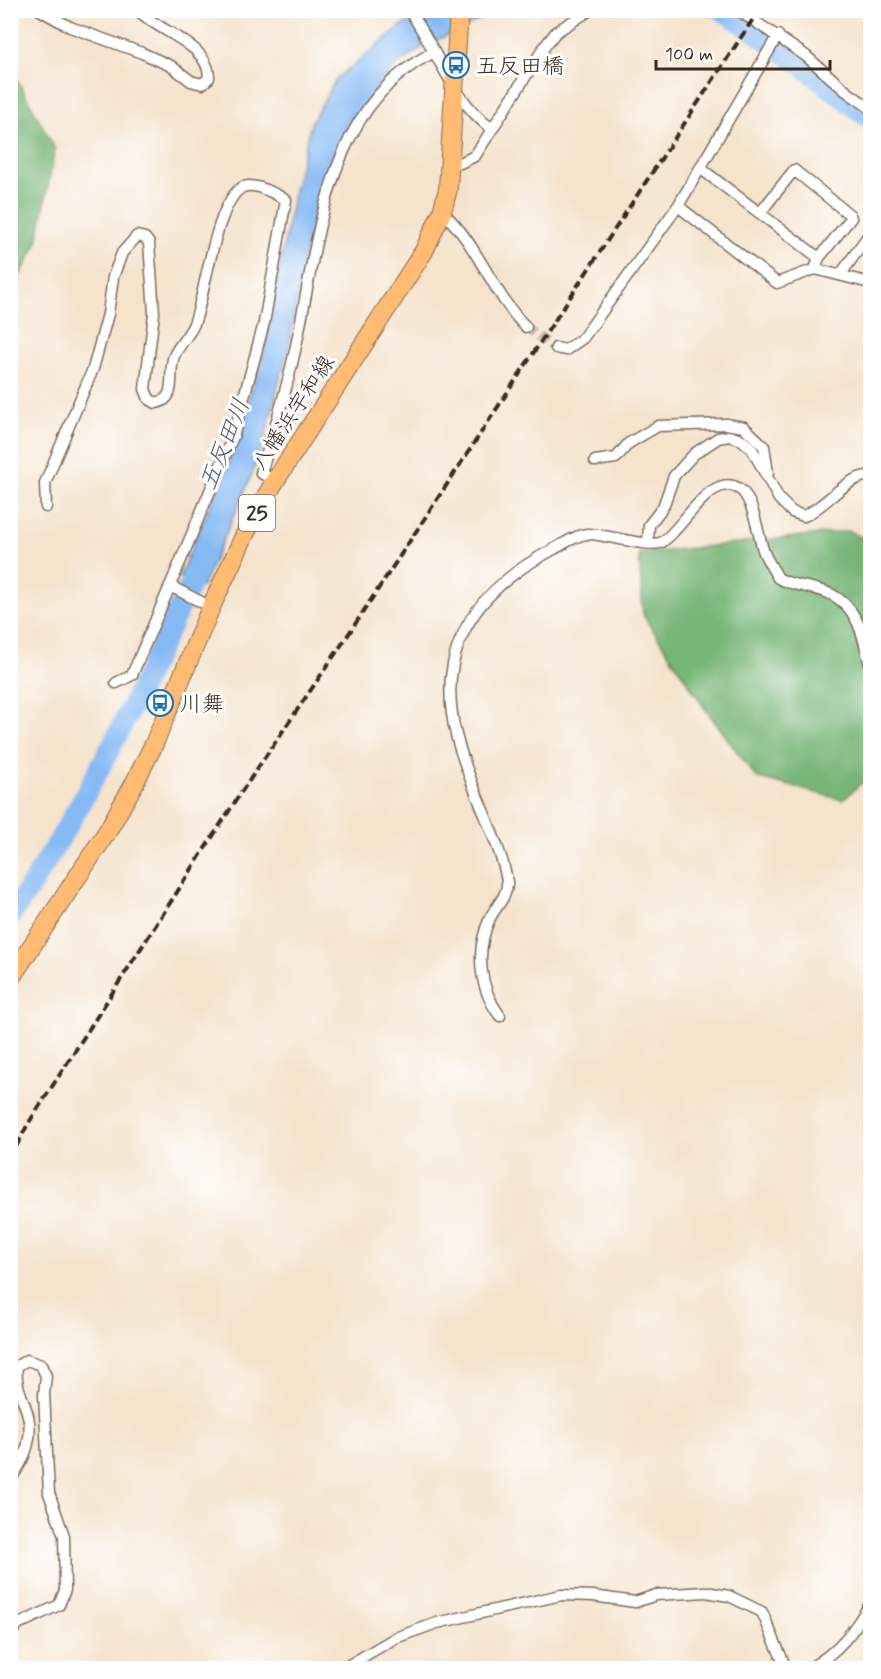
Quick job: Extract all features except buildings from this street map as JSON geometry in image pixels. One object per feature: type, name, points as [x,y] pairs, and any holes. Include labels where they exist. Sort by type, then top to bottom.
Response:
[{"type":"main road","name":"八幡浜宇和線","points":[[10,979],[107,832],[134,784],[172,703],[206,605],[247,530],[275,481],[424,251],[442,212],[450,162],[459,10]]},
{"type":"street","points":[[40,10],[70,27],[113,41],[171,66],[190,81],[202,84],[209,78],[209,67],[201,56],[180,38],[148,21],[138,10]]},
{"type":"street","points":[[450,162],[459,163],[475,156],[556,32],[590,10]]},
{"type":"street","points":[[738,10],[775,41],[870,108]]},
{"type":"street","points":[[412,15],[432,51],[469,106],[492,129]]},
{"type":"street","points":[[556,348],[566,350],[583,338],[678,207],[775,41]]},
{"type":"street","points":[[275,481],[261,473],[287,390],[315,245],[340,156],[371,102],[412,63],[432,51]]},
{"type":"street","points":[[700,168],[760,213],[817,263],[841,274],[870,283]]},
{"type":"street","points":[[678,207],[777,283],[817,263],[851,219],[850,215],[794,170],[760,213]]},
{"type":"street","points":[[46,507],[45,483],[93,369],[108,314],[114,277],[122,253],[129,243],[137,236],[145,238],[149,243],[154,313],[145,389],[149,399],[156,403],[164,402],[170,394],[174,356],[196,320],[212,246],[234,195],[243,187],[252,186],[286,200],[264,324],[234,434],[172,588],[132,675],[116,683]]},
{"type":"street","points":[[442,212],[453,221],[499,292],[507,309],[526,327]]},
{"type":"street","points":[[841,274],[870,233]]},
{"type":"street","points":[[595,461],[616,458],[629,442],[658,426],[726,424],[744,427],[764,446],[769,480]]},
{"type":"street","points":[[648,542],[649,525],[663,507],[674,476],[706,444],[729,436],[742,440],[752,449],[779,499],[792,513],[804,516],[819,510],[850,482],[861,476],[870,476]]},
{"type":"street","points":[[500,1017],[488,1001],[482,983],[480,960],[489,920],[505,894],[507,885],[498,850],[459,746],[451,689],[459,644],[484,600],[503,582],[539,557],[588,534],[658,544],[672,536],[713,488],[725,485],[736,487],[747,498],[764,552],[778,578],[829,592],[848,604],[862,635],[870,666]]},
{"type":"street","points":[[172,588],[206,605]]},
{"type":"street","points":[[10,1480],[25,1460],[28,1447],[30,1421],[15,1381],[17,1366],[27,1360],[41,1365],[46,1376],[46,1464],[49,1493],[64,1536],[65,1590],[59,1605],[51,1611],[19,1624],[10,1633]]},
{"type":"street","points":[[344,1668],[395,1638],[437,1623],[561,1595],[593,1596],[635,1602],[656,1595],[706,1592],[729,1596],[762,1612],[786,1668]]},
{"type":"street","points":[[810,1668],[837,1649],[853,1633],[870,1604]]},
{"type":"green space","points":[[11,68],[55,149],[37,244],[11,293]]},
{"type":"green space","points":[[849,531],[870,542],[870,775],[843,800],[756,777],[706,710],[643,615],[639,554]]},
{"type":"water","points":[[433,11],[498,11],[421,48],[393,68],[347,128],[324,183],[306,248],[289,344],[264,441],[251,477],[202,587],[179,577],[226,469],[264,352],[294,191],[311,123],[337,78],[401,26]]},
{"type":"waterway","points":[[722,10],[787,54],[870,119]]},
{"type":"waterway","name":"五反田川","points":[[10,917],[90,787],[137,696],[203,558]]},
{"type":"tunnel","points":[[526,327],[556,348]]},
{"type":"railway","points":[[10,1158],[28,1124],[240,794],[340,647],[759,10]]},
{"type":"place","name":"五反田橋","points":[[456,65]]},
{"type":"place","name":"川舞","points":[[160,703]]}]
